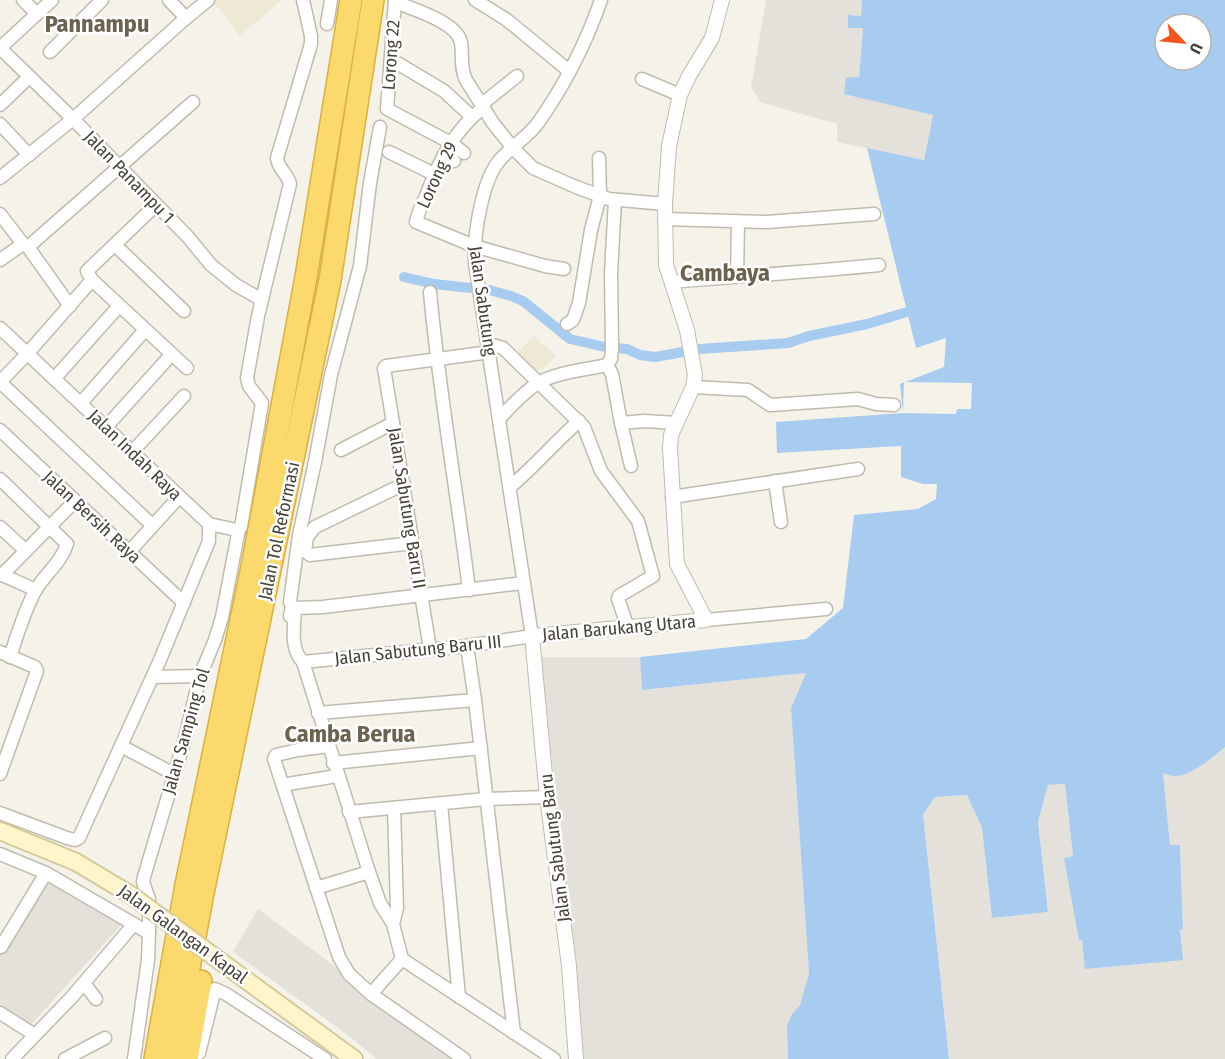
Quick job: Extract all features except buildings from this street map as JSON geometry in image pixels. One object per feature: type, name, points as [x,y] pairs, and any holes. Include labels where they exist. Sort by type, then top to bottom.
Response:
[{"type":"highway","name":"Jalan Tol Reformasi","points":[[155,1059],[186,885],[252,567],[302,300],[351,0]]},
{"type":"highway","name":"Jalan Tol Reformasi","points":[[172,1059],[187,975],[330,280],[373,0]]},
{"type":"highway","points":[[197,1057],[270,572]]},
{"type":"main road","name":"Jalan Galangan Kapal","points":[[0,831],[52,850],[131,895],[354,1059]]},
{"type":"street","points":[[22,0],[37,14]]},
{"type":"street","points":[[0,48],[52,0]]},
{"type":"street","points":[[50,52],[102,0]]},
{"type":"street","points":[[169,0],[186,18]]},
{"type":"street","points":[[0,178],[73,119],[208,0]]},
{"type":"street","name":"Jalan Samping Tol","points":[[134,1059],[148,960],[149,894],[143,882],[200,676],[222,618],[241,527],[261,407],[260,400],[249,386],[247,378],[262,300],[290,184],[278,165],[277,158],[311,44],[303,0]]},
{"type":"street","points":[[327,24],[331,0]]},
{"type":"street","points":[[475,0],[498,13],[569,71]]},
{"type":"street","points":[[498,13],[504,0]]},
{"type":"street","name":"Jalan Sabutung","points":[[532,636],[474,246],[480,208],[496,164],[536,126],[569,71],[601,0]]},
{"type":"street","name":"Jalan Barukang Utara","points":[[532,636],[706,620],[677,564],[672,497],[671,435],[693,387],[694,375],[687,330],[666,265],[665,204],[669,146],[680,95],[712,38],[722,0]]},
{"type":"street","points":[[395,1],[455,31],[461,41],[463,74],[513,148],[533,168],[600,196],[615,200],[665,204]]},
{"type":"street","name":"Lorong 22","points":[[395,1],[387,109],[451,142]]},
{"type":"street","name":"Jalan Panampu 1","points":[[0,48],[73,119],[224,276],[262,300]]},
{"type":"street","points":[[392,60],[444,91],[472,117]]},
{"type":"street","name":"Lorong 29","points":[[474,246],[423,226],[416,222],[416,219],[434,174],[454,156],[451,142],[481,102],[517,76]]},
{"type":"street","points":[[0,105],[29,77]]},
{"type":"street","points":[[642,79],[680,95]]},
{"type":"street","points":[[0,260],[26,245],[193,102]]},
{"type":"street","points":[[0,124],[29,155]]},
{"type":"street","points":[[301,661],[290,657],[286,650],[298,545],[331,375],[360,266],[370,183],[381,128]]},
{"type":"street","points":[[388,152],[434,174]]},
{"type":"street","points":[[567,324],[573,320],[579,303],[591,230],[600,196],[599,158]]},
{"type":"street","points":[[500,418],[539,383],[565,374],[607,365],[611,359],[615,200]]},
{"type":"street","points":[[156,205],[88,269],[88,274],[119,306],[187,368]]},
{"type":"street","points":[[0,214],[26,245],[70,306]]},
{"type":"street","points":[[665,219],[738,222],[807,220],[874,214]]},
{"type":"street","points":[[737,276],[738,222]]},
{"type":"street","points":[[115,245],[184,311]]},
{"type":"street","points":[[474,246],[564,269]]},
{"type":"street","points":[[671,282],[879,265]]},
{"type":"street","points":[[92,280],[0,382],[152,525]]},
{"type":"street","points":[[430,292],[436,359],[469,590]]},
{"type":"street","points":[[54,378],[119,306]]},
{"type":"street","name":"Jalan Indah Raya","points":[[0,328],[210,524]]},
{"type":"street","points":[[81,403],[145,330]]},
{"type":"street","points":[[436,359],[489,348],[503,348],[579,420],[590,439],[601,471],[638,521],[654,575],[619,596],[628,628]]},
{"type":"street","points":[[106,427],[171,355]]},
{"type":"street","name":"Jalan Sabutung Baru II","points":[[430,649],[385,367],[436,359]]},
{"type":"street","points":[[607,365],[612,374],[631,466]]},
{"type":"street","points":[[693,387],[748,390],[770,405],[858,399],[876,404],[894,405]]},
{"type":"street","points":[[132,452],[184,396]]},
{"type":"street","points":[[510,487],[579,420]]},
{"type":"street","points":[[621,423],[644,421],[676,423]]},
{"type":"street","points":[[341,450],[393,423]]},
{"type":"street","name":"Jalan Bersih Raya","points":[[0,430],[184,603]]},
{"type":"street","points":[[672,497],[858,469]]},
{"type":"street","points":[[0,479],[65,541],[66,546],[63,556],[42,579],[5,655],[34,667],[38,671],[0,774]]},
{"type":"street","points":[[775,481],[781,522]]},
{"type":"street","points":[[404,484],[315,526],[307,537],[305,552],[310,555],[413,543]]},
{"type":"street","points":[[129,552],[179,497]]},
{"type":"street","points":[[36,590],[1,574],[75,501]]},
{"type":"street","points":[[0,813],[67,838],[75,840],[79,838],[184,603],[209,542],[210,524],[239,529]]},
{"type":"street","points":[[0,527],[25,550]]},
{"type":"street","points":[[523,583],[296,608],[294,647],[301,661],[380,903],[393,924],[402,959],[554,1059]]},
{"type":"street","points":[[706,620],[826,609]]},
{"type":"street","name":"Jalan Sabutung Baru III","points":[[301,661],[467,646],[532,636]]},
{"type":"street","name":"Jalan Sabutung Baru","points":[[532,636],[547,797],[567,955],[576,1059]]},
{"type":"street","points":[[467,646],[481,748],[513,1033]]},
{"type":"street","points":[[153,676],[200,676]]},
{"type":"street","points":[[318,713],[475,700]]},
{"type":"street","points":[[121,746],[174,774]]},
{"type":"street","points":[[329,746],[276,755],[274,759],[339,957],[350,974],[371,994],[464,1059]]},
{"type":"street","points":[[333,763],[481,748]]},
{"type":"street","points":[[288,784],[337,776]]},
{"type":"street","points":[[349,812],[486,799],[547,797]]},
{"type":"street","points":[[441,804],[459,997]]},
{"type":"street","points":[[393,924],[397,908],[394,808]]},
{"type":"street","points":[[0,854],[46,873],[149,933]]},
{"type":"street","points":[[315,888],[369,872]]},
{"type":"street","points":[[1,947],[46,873]]},
{"type":"street","points":[[12,1059],[84,983],[134,924]]},
{"type":"street","points":[[371,994],[402,959]]},
{"type":"street","points":[[84,983],[96,999]]},
{"type":"street","points":[[197,1057],[215,989],[326,1059]]},
{"type":"street","points":[[0,1013],[35,1035]]},
{"type":"street","points":[[65,1059],[105,1038]]},
{"type":"shaded area","points":[[212,0],[282,0],[240,36]]},
{"type":"shaded area","points":[[766,0],[862,0],[861,16],[848,15],[863,27],[859,78],[933,115],[924,160],[837,142],[837,124],[760,102],[751,87]]},
{"type":"shaded area","points":[[534,336],[556,356],[546,367],[530,372],[513,357]]},
{"type":"shaded area","points":[[541,657],[640,657],[642,690],[806,673],[791,708],[809,973],[800,1005],[792,1014],[787,1041],[788,1059],[583,1059]]},
{"type":"shaded area","points":[[1225,747],[1225,1059],[949,1059],[923,814],[935,797],[967,795],[982,828],[992,918],[1048,912],[1038,822],[1048,785],[1065,784],[1073,856],[1064,858],[1082,940],[1182,960],[1180,845],[1170,846],[1163,773],[1172,776],[1212,758]]},
{"type":"shaded area","points":[[37,876],[122,924],[29,1027],[0,1008],[0,935]]},
{"type":"shaded area","points":[[258,909],[463,1059],[377,1059],[341,1030],[233,952]]},
{"type":"water","points":[[862,0],[1225,0],[1225,747],[1185,774],[1172,776],[1163,773],[1170,845],[1180,845],[1183,929],[1180,930],[1183,960],[1085,969],[1082,940],[1079,940],[1064,858],[1073,856],[1065,784],[1048,785],[1038,822],[1048,912],[992,918],[982,828],[967,795],[935,797],[923,814],[949,1059],[788,1059],[787,1026],[792,1014],[800,1005],[809,973],[791,708],[806,673],[642,690],[640,657],[806,639],[843,608],[854,515],[918,509],[936,499],[937,484],[923,484],[901,477],[901,446],[777,453],[776,422],[903,413],[900,384],[944,367],[946,338],[916,348],[867,148],[924,160],[933,115],[844,94],[846,78],[859,77],[863,28],[848,28],[848,15],[861,16]]},
{"type":"pier","points":[[904,382],[972,383],[971,409],[957,409],[956,414],[903,413]]},
{"type":"waterway","points":[[404,277],[434,284],[489,290],[511,296],[523,301],[570,339],[605,347],[627,349],[640,355],[655,357],[700,349],[788,343],[907,312]]},
{"type":"district","name":"Pannampu","points":[[97,24]]},
{"type":"district","name":"Cambaya","points":[[725,273]]},
{"type":"district","name":"Camba Berua","points":[[350,734]]}]
